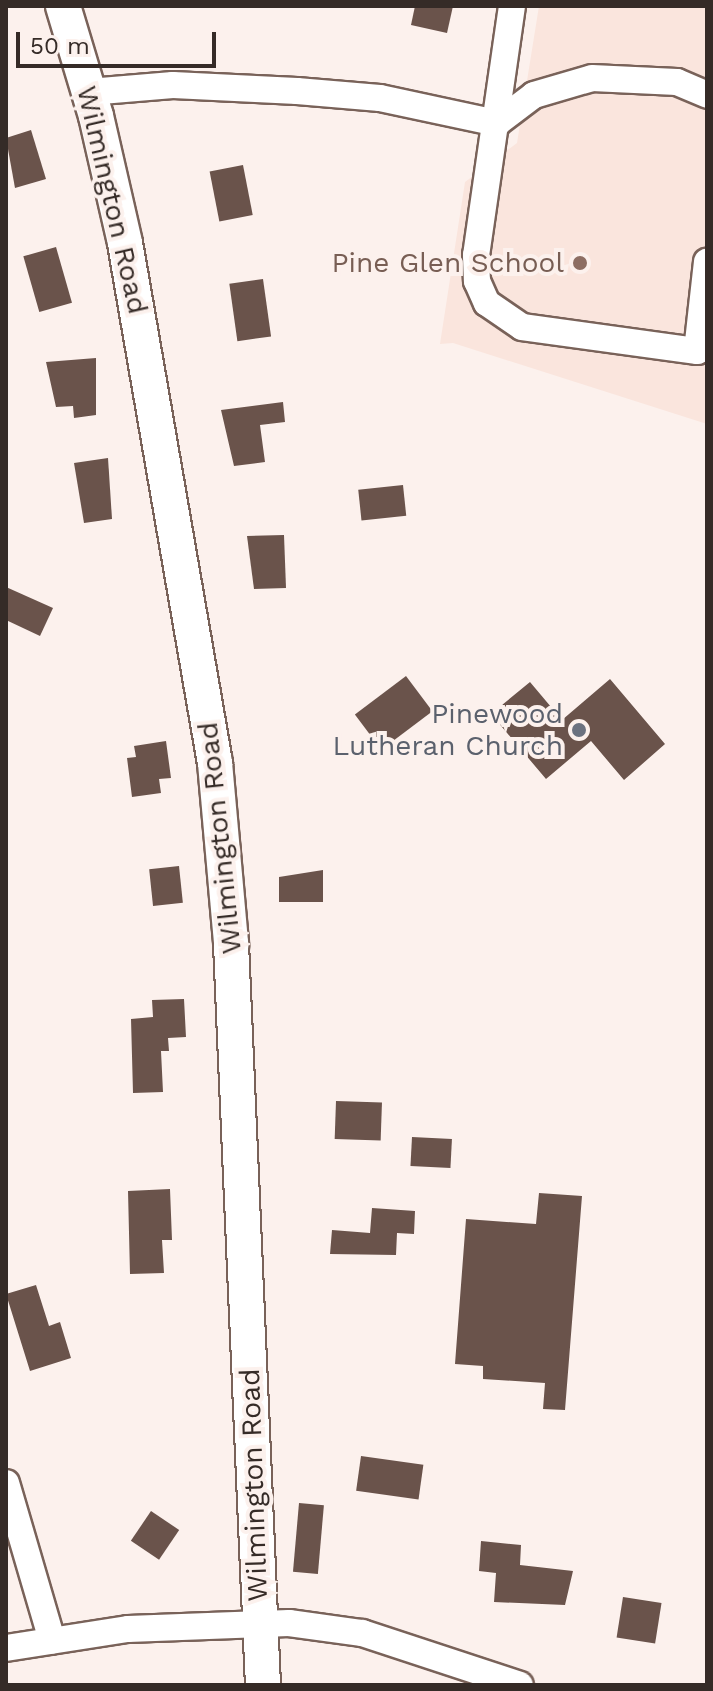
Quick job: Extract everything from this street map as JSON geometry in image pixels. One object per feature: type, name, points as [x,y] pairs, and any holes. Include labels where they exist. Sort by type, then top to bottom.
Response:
[{"type":"main road","name":"Wilmington Road","points":[[63,6],[89,92],[133,286],[217,777],[236,1035],[263,1685]]},
{"type":"street","points":[[512,6],[475,264],[479,289],[493,310],[522,327],[697,351],[707,262]]},
{"type":"street","points":[[89,92],[173,85],[311,92],[393,100],[497,123],[534,95],[592,78],[677,82],[707,95]]},
{"type":"street","points":[[6,1483],[52,1640]]},
{"type":"street","points":[[6,1648],[52,1640],[259,1622],[362,1633],[520,1685]]},
{"type":"shaded area","name":"Pine Glen School","points":[[539,6],[707,6],[707,424],[453,343],[440,344],[465,182],[517,143]]},
{"type":"building","points":[[415,6],[453,6],[447,33],[411,25]]},
{"type":"building","points":[[31,130],[46,179],[15,188],[6,138]]},
{"type":"building","points":[[243,165],[253,215],[219,222],[210,171]]},
{"type":"building","points":[[56,247],[72,303],[39,312],[23,256]]},
{"type":"building","points":[[263,279],[271,336],[237,341],[229,284]]},
{"type":"building","points":[[96,358],[96,415],[74,418],[73,406],[56,407],[46,362]]},
{"type":"building","points":[[283,402],[285,422],[260,425],[265,462],[234,466],[221,410]]},
{"type":"building","points":[[108,458],[112,519],[84,523],[74,463]]},
{"type":"building","points":[[403,485],[406,516],[361,521],[358,490]]},
{"type":"building","points":[[284,535],[286,588],[254,589],[247,536]]},
{"type":"building","points":[[6,587],[53,608],[40,636],[6,620]]},
{"type":"building","points":[[406,676],[432,711],[381,750],[355,715]]},
{"type":"building","name":"Pinewood Lutheran Church","points":[[610,679],[665,744],[624,780],[591,741],[546,779],[491,714],[530,682],[562,720]]},
{"type":"building","points":[[166,741],[171,778],[159,779],[161,793],[132,797],[127,758],[136,757],[134,746]]},
{"type":"building","points":[[179,866],[183,903],[153,906],[149,869]]},
{"type":"building","points":[[323,870],[323,902],[279,902],[279,877]]},
{"type":"building","points":[[184,999],[186,1037],[168,1038],[169,1051],[161,1051],[163,1092],[133,1093],[131,1019],[153,1017],[152,1000]]},
{"type":"building","points":[[336,1101],[382,1103],[381,1141],[335,1139]]},
{"type":"building","points":[[412,1137],[452,1139],[450,1168],[410,1166]]},
{"type":"building","points":[[170,1189],[172,1240],[162,1240],[164,1273],[130,1274],[128,1191]]},
{"type":"building","points":[[539,1193],[582,1196],[565,1410],[543,1409],[545,1383],[483,1379],[483,1366],[455,1364],[466,1219],[536,1224]]},
{"type":"building","points":[[372,1208],[415,1211],[414,1234],[397,1233],[396,1255],[330,1254],[332,1230],[370,1233]]},
{"type":"building","points":[[36,1285],[49,1326],[60,1322],[71,1358],[30,1371],[6,1294]]},
{"type":"building","points":[[361,1456],[423,1465],[419,1499],[356,1491]]},
{"type":"building","points":[[299,1503],[324,1505],[318,1574],[293,1572]]},
{"type":"building","points":[[151,1511],[179,1530],[159,1560],[131,1541]]},
{"type":"building","points":[[481,1541],[521,1545],[520,1565],[573,1571],[565,1605],[494,1602],[496,1573],[479,1571]]},
{"type":"building","points":[[623,1597],[662,1603],[655,1644],[617,1637]]},
{"type":"place","name":"Pine Glen School","points":[[580,263]]},
{"type":"place","name":"Pinewood Lutheran Church","points":[[579,730]]}]
